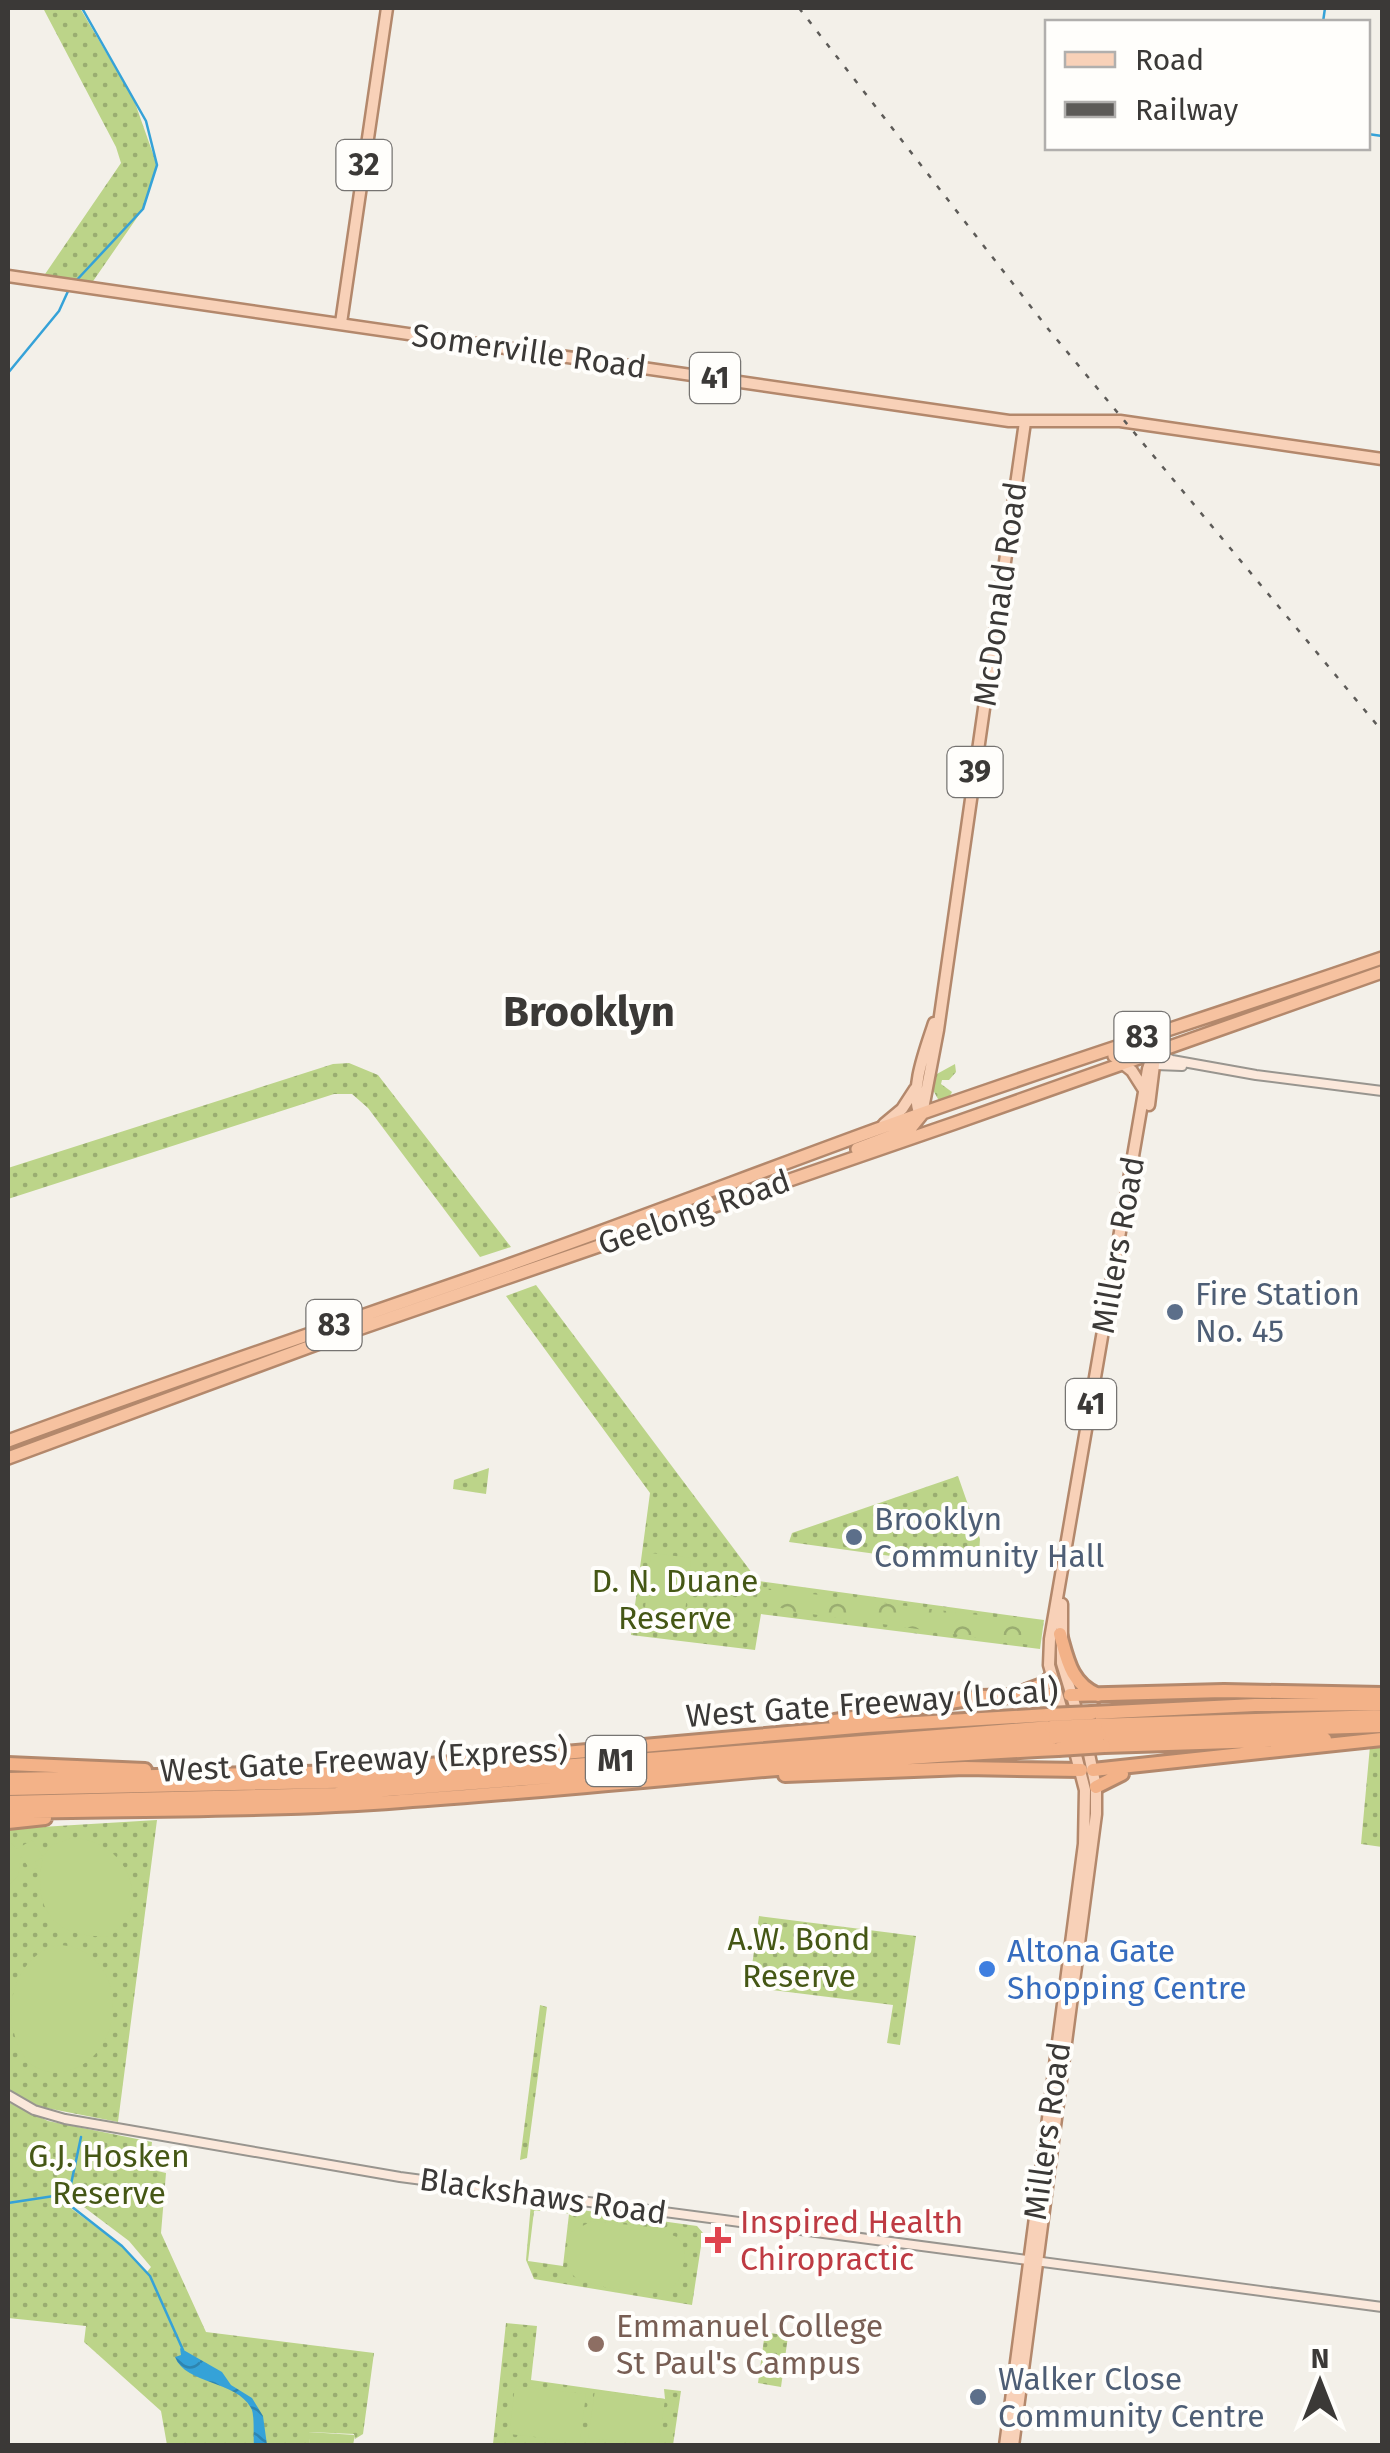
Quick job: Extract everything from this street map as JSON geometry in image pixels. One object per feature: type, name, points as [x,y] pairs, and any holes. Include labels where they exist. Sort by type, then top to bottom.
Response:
[{"type":"highway","name":"Geelong Road","points":[[8,1442],[875,1130],[1189,1020],[1382,958]]},
{"type":"highway","name":"Geelong Road","points":[[8,1458],[187,1390],[1122,1063],[1155,1055],[1382,972]]},
{"type":"highway","points":[[1047,1072],[1079,1068],[1134,1048],[1155,1055],[1169,1036],[1282,993]]},
{"type":"highway","points":[[804,1174],[821,1163],[910,1128],[921,1115],[931,1121],[955,1124]]},
{"type":"highway","points":[[742,1181],[747,1194]]},
{"type":"highway","points":[[181,1378],[187,1390]]},
{"type":"highway","points":[[1060,1634],[1072,1673],[1083,1686],[1100,1696]]},
{"type":"highway","points":[[1015,1696],[1045,1684],[1051,1677]]},
{"type":"highway","points":[[731,1740],[964,1698],[1224,1691],[1382,1694]]},
{"type":"highway","name":"West Gate Freeway (Local)","points":[[1098,1730],[1256,1706],[1382,1704]]},
{"type":"highway","name":"West Gate Freeway (Express)","points":[[8,1789],[374,1781],[1053,1732],[1382,1716]]},
{"type":"highway","name":"West Gate Freeway (Local)","points":[[8,1779],[318,1773],[867,1726],[1382,1738]]},
{"type":"highway","name":"West Gate Freeway (Express)","points":[[1098,1730],[1382,1726]]},
{"type":"highway","name":"West Gate Freeway (Local)","points":[[8,1812],[370,1803],[874,1760],[1053,1732]]},
{"type":"highway","name":"West Gate Freeway (Express)","points":[[8,1802],[336,1794],[1053,1732]]},
{"type":"highway","points":[[598,1784],[649,1785],[742,1776],[925,1769],[1087,1770],[1382,1738]]},
{"type":"highway","points":[[1096,1788],[1114,1776],[1204,1760]]},
{"type":"highway","points":[[8,1764],[318,1773]]},
{"type":"highway","points":[[8,1822],[102,1811]]},
{"type":"main road","name":"32","points":[[341,322],[387,8]]},
{"type":"main road","name":"Somerville Road","points":[[8,278],[341,322],[1025,422],[1120,420],[1382,459]]},
{"type":"main road","name":"McDonald Road","points":[[921,1115],[916,1106],[940,1003],[1025,422]]},
{"type":"main road","points":[[1189,1062],[1187,1052],[1195,1038]]},
{"type":"main road","points":[[1155,1055],[1201,1067]]},
{"type":"main road","points":[[1155,1055],[1201,1067],[1382,1091]]},
{"type":"main road","name":"Millers Road","points":[[1013,2446],[1036,2245],[1096,1814],[1096,1788],[1063,1695],[1051,1677],[1050,1639],[1155,1055]]},
{"type":"main road","points":[[1122,1063],[1148,1091]]},
{"type":"main road","points":[[924,1083],[945,1106]]},
{"type":"main road","name":"39","points":[[875,1130],[902,1109],[924,1083]]},
{"type":"main road","name":"Millers Road","points":[[1063,1695],[1062,1604],[1148,1091]]},
{"type":"main road","name":"Millers Road","points":[[1079,1919],[1087,1770]]},
{"type":"main road","name":"Blackshaws Road","points":[[8,2095],[34,2110],[65,2119],[400,2176],[1382,2307]]},
{"type":"main road","points":[[1036,2245],[1054,2264],[1032,2278],[1014,2259],[1036,2245]]},
{"type":"main road","name":"Millers Road","points":[[1005,2446],[1032,2278]]},
{"type":"green space","points":[[43,8],[80,8],[134,100],[157,165],[143,209],[89,287],[41,280],[121,163]]},
{"type":"green space","points":[[349,1063],[378,1075],[511,1247],[480,1257],[368,1108],[352,1094],[334,1094],[8,1199],[8,1168],[333,1064]]},
{"type":"green space","points":[[955,1064],[956,1072],[941,1084],[952,1092],[948,1100],[938,1099],[933,1090],[935,1075]]},
{"type":"green space","name":"D. N. Duane Reserve","points":[[536,1285],[758,1581],[1044,1620],[1040,1649],[761,1614],[755,1650],[631,1635],[650,1493],[506,1296]]},
{"type":"green space","points":[[489,1468],[486,1494],[453,1489],[454,1480]]},
{"type":"green space","points":[[958,1476],[980,1539],[978,1568],[789,1542],[792,1533]]},
{"type":"green space","name":"D. N. Duane Reserve","points":[[651,1553],[691,1558],[683,1631],[643,1626]]},
{"type":"green space","points":[[764,1588],[1041,1623],[1037,1646],[790,1611],[773,1605]]},
{"type":"green space","points":[[1370,1746],[1382,1746],[1382,1847],[1361,1844]]},
{"type":"green space","points":[[157,1820],[118,2122],[31,2105],[8,2089],[8,1829]]},
{"type":"green space","points":[[71,1838],[83,1839],[106,1848],[123,1865],[132,1888],[132,1901],[127,1916],[111,1936],[75,1933],[52,1918],[41,1893],[43,1857],[52,1845]]},
{"type":"green space","points":[[8,1840],[17,1849],[32,1840],[43,1857],[31,1871],[21,1856],[18,1876],[8,1886]]},
{"type":"green space","name":"A.W. Bond Reserve","points":[[759,1916],[916,1936],[900,2045],[887,2043],[893,2005],[749,1987]]},
{"type":"green space","points":[[56,1945],[80,1950],[98,1963],[109,1982],[113,2004],[110,2026],[101,2047],[85,2063],[59,2073],[44,2071],[28,2062],[19,2047],[11,2014],[18,1980],[27,1965],[39,1953]]},
{"type":"green space","points":[[540,2005],[547,2007],[527,2158],[520,2160]]},
{"type":"green space","name":"G.J. Hosken Reserve","points":[[8,2102],[48,2121],[152,2142],[149,2169],[166,2173],[161,2233],[206,2332],[374,2353],[363,2434],[355,2439],[354,2434],[309,2432],[310,2445],[167,2445],[161,2411],[84,2342],[86,2326],[8,2318]],"holes":[[[68,2195],[129,2241],[151,2267],[147,2272],[122,2246],[57,2198]]]},
{"type":"green space","points":[[531,2203],[697,2226],[703,2233],[692,2305],[534,2279],[526,2260]],"holes":[[[547,2208],[569,2214],[563,2266],[528,2261],[534,2211]]]},
{"type":"green space","points":[[592,2221],[649,2227],[677,2237],[684,2254],[676,2284],[666,2291],[647,2292],[605,2287],[575,2277],[568,2261],[571,2232]]},
{"type":"green space","points":[[506,2323],[537,2326],[531,2380],[665,2399],[664,2389],[681,2391],[673,2445],[493,2444]]},
{"type":"green space","points":[[765,2332],[788,2336],[781,2387],[758,2383]]},
{"type":"green space","points":[[515,2386],[586,2394],[580,2442],[509,2434]]},
{"type":"green space","points":[[595,2390],[665,2399],[659,2445],[588,2438]]},
{"type":"green space","points":[[308,2432],[355,2435],[353,2445],[310,2445]]},
{"type":"water","points":[[180,2348],[222,2372],[231,2385],[252,2398],[263,2416],[267,2445],[254,2445],[252,2411],[244,2399],[189,2373],[175,2357],[181,2355]]},
{"type":"waterway","points":[[74,283],[143,209],[157,165],[146,121],[82,8]]},
{"type":"waterway","points":[[1323,20],[1325,8]]},
{"type":"waterway","points":[[1370,134],[1382,136]]},
{"type":"waterway","points":[[8,373],[59,311],[69,289]]},
{"type":"waterway","points":[[67,2203],[81,2137]]},
{"type":"waterway","points":[[8,2203],[54,2196],[122,2246],[150,2276],[183,2350]]},
{"type":"railway","points":[[799,8],[1049,330],[1382,731]]},
{"type":"place","name":"Fire Station No. 45","points":[[1175,1312]]},
{"type":"place","name":"Brooklyn Community Hall","points":[[854,1537]]},
{"type":"place","name":"Altona Gate Shopping Centre","points":[[987,1969]]},
{"type":"place","name":"Inspired Health Chiropractic","points":[[718,2240]]},
{"type":"place","name":"Emmanuel College St Paul's Campus","points":[[596,2344]]},
{"type":"place","name":"Walker Close Community Centre","points":[[978,2397]]},
{"type":"district","name":"Brooklyn","points":[[589,1011]]}]
